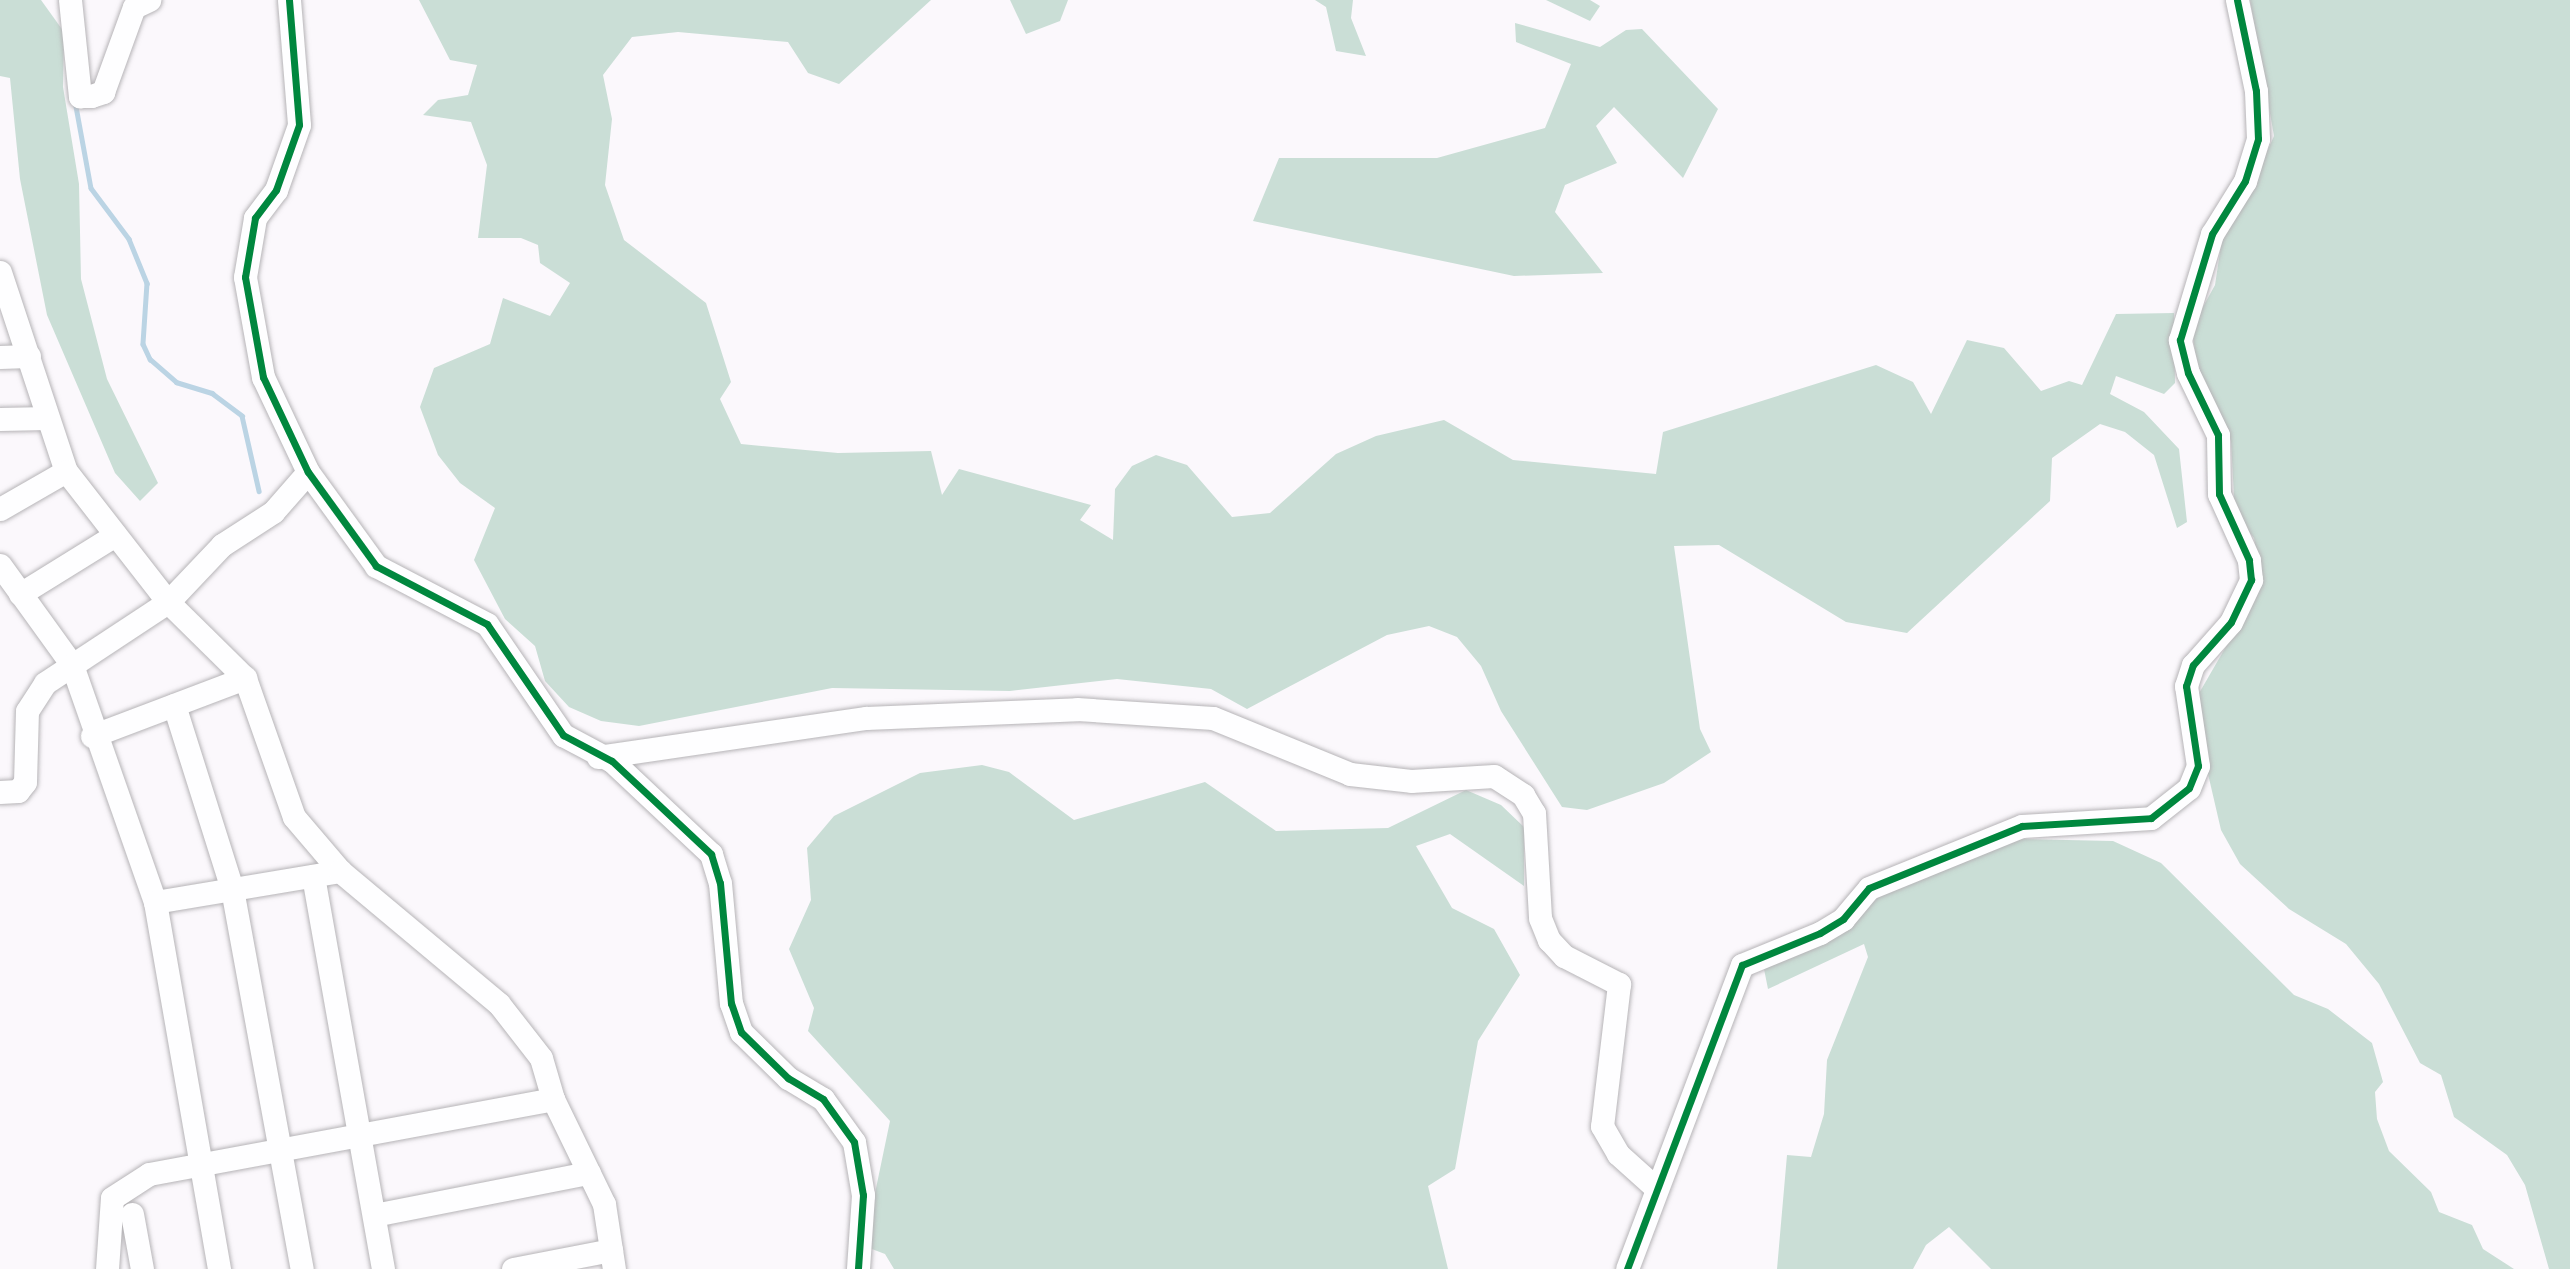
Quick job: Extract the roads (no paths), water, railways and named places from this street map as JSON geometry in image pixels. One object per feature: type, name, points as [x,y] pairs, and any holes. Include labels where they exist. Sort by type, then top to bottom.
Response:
[{"type":"street","points":[[70,0],[80,96],[103,92],[134,7],[149,0]]},
{"type":"street","points":[[289,0],[299,125],[276,190],[255,218],[245,277],[263,377],[308,472],[376,566],[487,624],[563,735],[598,757],[612,761],[711,854],[731,1003],[741,1032],[788,1078],[823,1099],[854,1142],[863,1195],[858,1269]]},
{"type":"street","points":[[1627,1269],[1742,965],[1832,926],[1868,888],[2022,826],[2151,818],[2189,788],[2198,766],[2186,686],[2193,664],[2231,622],[2251,580],[2249,560],[2219,495],[2218,435],[2188,373],[2180,340],[2212,234],[2245,181],[2258,139],[2256,91],[2237,0]]},
{"type":"street","points":[[0,273],[66,471],[168,602],[245,678],[294,817],[340,871],[499,1004],[541,1058],[554,1100],[604,1204],[613,1259],[513,1269]]},
{"type":"street","points":[[0,357],[29,356]]},
{"type":"street","points":[[0,419],[47,418]]},
{"type":"street","points":[[0,509],[66,471]]},
{"type":"street","points":[[0,792],[18,791],[25,782],[25,725],[33,698],[72,665],[168,602],[222,545],[273,512],[308,472]]},
{"type":"street","points":[[20,594],[115,535]]},
{"type":"street","points":[[0,565],[72,665],[92,736],[155,902],[197,1162],[219,1269]]},
{"type":"street","points":[[92,736],[245,678]]},
{"type":"street","points":[[174,705],[232,889],[302,1269]]},
{"type":"street","points":[[598,757],[866,718],[1077,709],[1213,719],[1350,774],[1411,781],[1494,776],[1523,795],[1534,813],[1541,918],[1549,940],[1564,956],[1619,984],[1602,1126],[1618,1154],[1657,1189]]},
{"type":"street","points":[[155,902],[340,871]]},
{"type":"street","points":[[313,876],[383,1269]]},
{"type":"street","points":[[107,1269],[112,1198],[149,1174],[197,1162],[554,1100]]},
{"type":"street","points":[[374,1215],[589,1173]]},
{"type":"street","points":[[132,1214],[142,1269]]},
{"type":"waterway","points":[[75,101],[91,188],[129,239],[147,283],[143,344],[150,359],[176,382],[212,393],[242,416],[259,491]]}]
